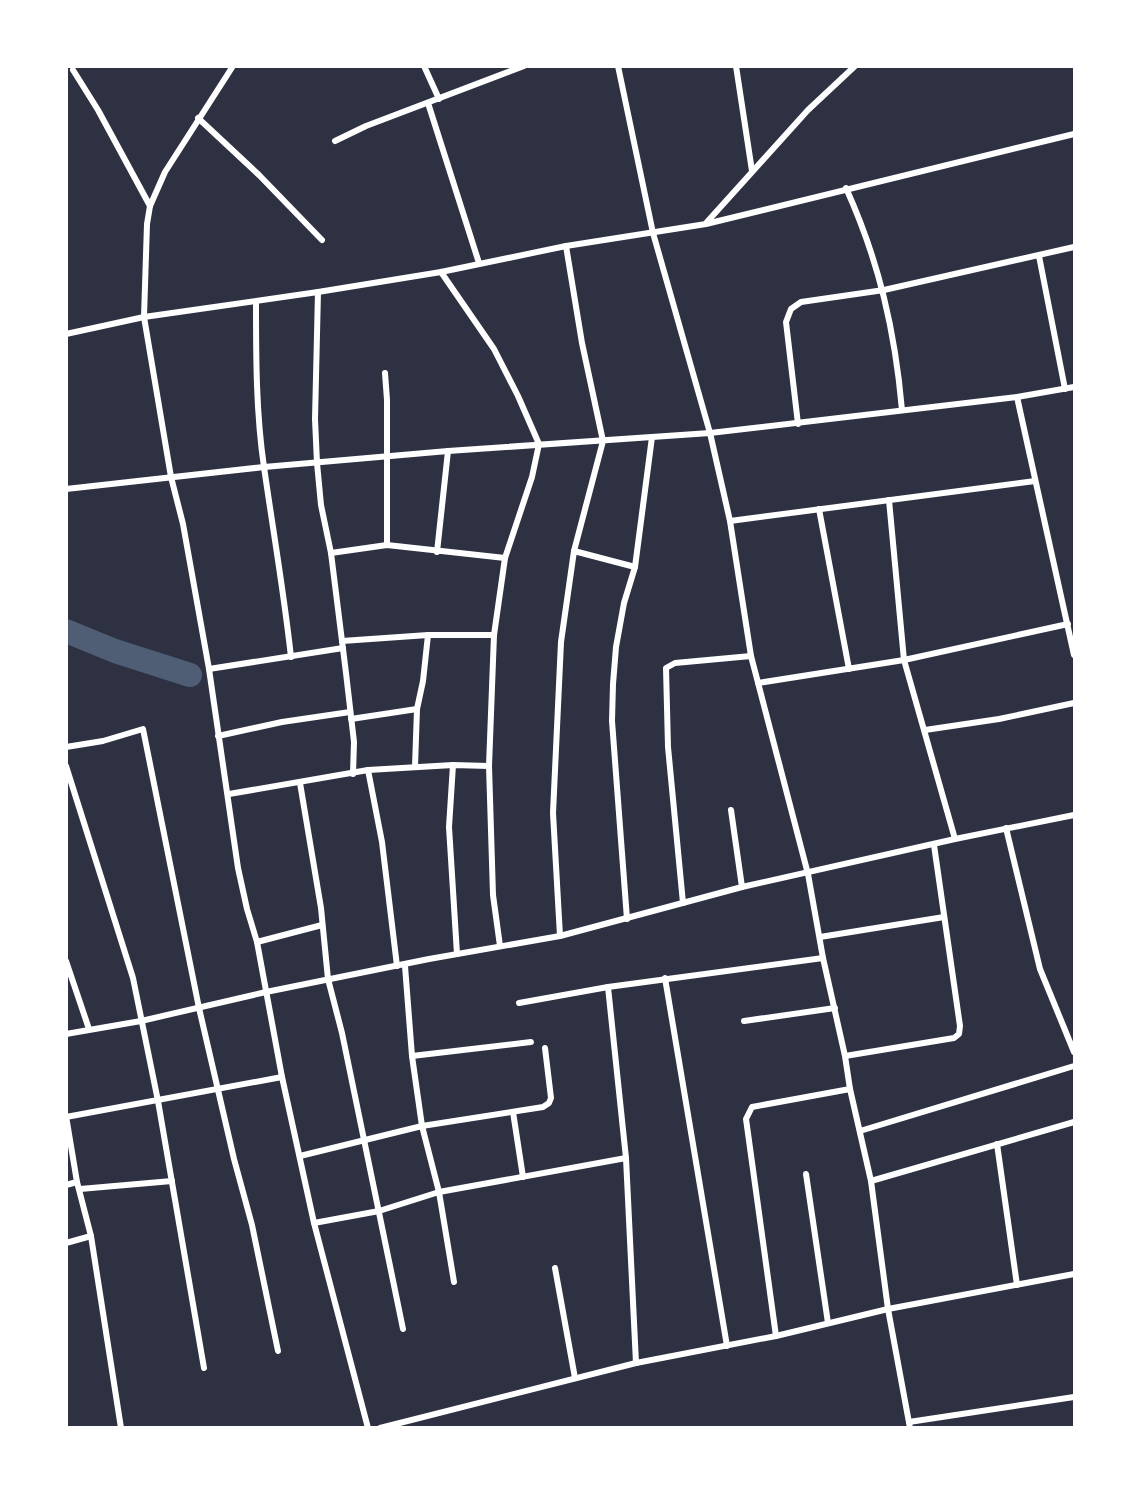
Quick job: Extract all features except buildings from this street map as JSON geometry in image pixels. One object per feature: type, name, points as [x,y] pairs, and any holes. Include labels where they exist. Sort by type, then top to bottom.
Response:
[{"type":"street","points":[[233,66],[165,172],[150,206],[144,317],[171,477],[183,524],[209,669],[238,868],[257,942],[282,1077],[314,1223],[368,1427]]},
{"type":"street","points":[[424,66],[439,99]]},
{"type":"street","points":[[335,141],[366,126],[524,66]]},
{"type":"street","points":[[618,66],[653,233],[710,433],[730,521],[751,656],[808,874],[823,958],[871,1181],[888,1308],[910,1425],[1074,1397]]},
{"type":"street","points":[[736,66],[752,171]]},
{"type":"street","points":[[706,224],[808,110],[855,66]]},
{"type":"street","points":[[73,70],[109,129],[150,206]]},
{"type":"street","points":[[428,103],[479,264]]},
{"type":"street","points":[[198,118],[259,175],[322,240]]},
{"type":"street","points":[[66,334],[144,317],[441,272],[566,246],[706,224],[1074,134]]},
{"type":"street","points":[[846,188],[865,230],[884,290],[899,370],[902,410]]},
{"type":"street","points":[[559,936],[553,813],[561,642],[574,551],[603,441],[582,343],[566,246]]},
{"type":"street","points":[[798,424],[786,322],[791,309],[801,302],[884,290],[1074,247]]},
{"type":"street","points":[[1040,256],[1065,389]]},
{"type":"street","points":[[441,272],[494,349],[539,444],[532,477],[505,558],[494,635],[489,766],[493,895],[500,946]]},
{"type":"street","points":[[318,292],[314,419],[317,463],[343,645],[354,742],[353,775]]},
{"type":"street","points":[[256,302],[256,361],[264,467],[291,657]]},
{"type":"street","points":[[385,373],[387,545]]},
{"type":"street","points":[[66,489],[387,456],[710,433],[1017,397],[1074,387]]},
{"type":"street","points":[[1017,397],[1074,655]]},
{"type":"street","points":[[627,919],[612,721],[615,647],[635,567],[652,437]]},
{"type":"street","points":[[437,552],[449,451]]},
{"type":"street","points":[[730,521],[1035,481]]},
{"type":"street","points":[[889,500],[904,660],[955,839]]},
{"type":"street","points":[[819,509],[849,669]]},
{"type":"street","points":[[331,553],[387,545],[505,558]]},
{"type":"street","points":[[574,551],[635,567]]},
{"type":"street","points":[[758,683],[904,660],[1068,624]]},
{"type":"street","points":[[209,669],[291,657],[343,645],[428,635],[494,635]]},
{"type":"street","points":[[415,767],[417,709],[428,635]]},
{"type":"street","points":[[683,903],[668,747],[666,668],[675,663],[751,656]]},
{"type":"street","points":[[925,730],[1074,704]]},
{"type":"street","points":[[218,736],[282,722],[417,709]]},
{"type":"street","points":[[66,747],[103,741],[143,729],[199,1008],[252,1224],[278,1351]]},
{"type":"street","points":[[229,794],[353,775],[368,770],[453,765],[489,766]]},
{"type":"street","points":[[453,765],[449,827],[457,954]]},
{"type":"street","points":[[66,766],[133,978],[158,1101],[204,1368]]},
{"type":"street","points":[[368,770],[401,966],[422,1126],[439,1192],[454,1282]]},
{"type":"street","points":[[300,783],[328,979],[342,1033],[403,1329]]},
{"type":"street","points":[[731,810],[742,887]]},
{"type":"street","points":[[66,1034],[141,1021],[328,979],[559,936],[742,887],[1074,815]]},
{"type":"street","points":[[1006,828],[1040,969],[1071,1035],[1074,1052]]},
{"type":"street","points":[[845,1056],[954,1038],[959,1034],[934,845]]},
{"type":"street","points":[[820,937],[944,917]]},
{"type":"street","points":[[257,942],[322,925]]},
{"type":"street","points":[[519,1003],[665,978],[823,958]]},
{"type":"street","points":[[66,961],[89,1030]]},
{"type":"street","points":[[665,978],[727,1346]]},
{"type":"street","points":[[608,987],[626,1158],[636,1363]]},
{"type":"street","points":[[744,1021],[835,1008]]},
{"type":"street","points":[[412,1056],[531,1042]]},
{"type":"street","points":[[300,1156],[422,1126],[543,1107],[551,1098],[545,1048]]},
{"type":"street","points":[[860,1130],[1074,1066]]},
{"type":"street","points":[[121,1427],[90,1236],[78,1186],[67,1117],[282,1077]]},
{"type":"street","points":[[776,1336],[746,1119],[748,1111],[752,1107],[850,1089]]},
{"type":"street","points":[[513,1112],[523,1177]]},
{"type":"street","points":[[871,1181],[1074,1122]]},
{"type":"street","points":[[997,1144],[1017,1285]]},
{"type":"street","points":[[314,1223],[379,1211],[439,1192],[626,1158]]},
{"type":"street","points":[[806,1174],[828,1323]]},
{"type":"street","points":[[66,1185],[172,1181]]},
{"type":"street","points":[[66,1243],[90,1236]]},
{"type":"street","points":[[555,1268],[575,1378]]},
{"type":"street","points":[[380,1427],[636,1363],[776,1336],[888,1308],[1074,1274]]},
{"type":"waterway","points":[[66,631],[115,651],[190,675]]}]
